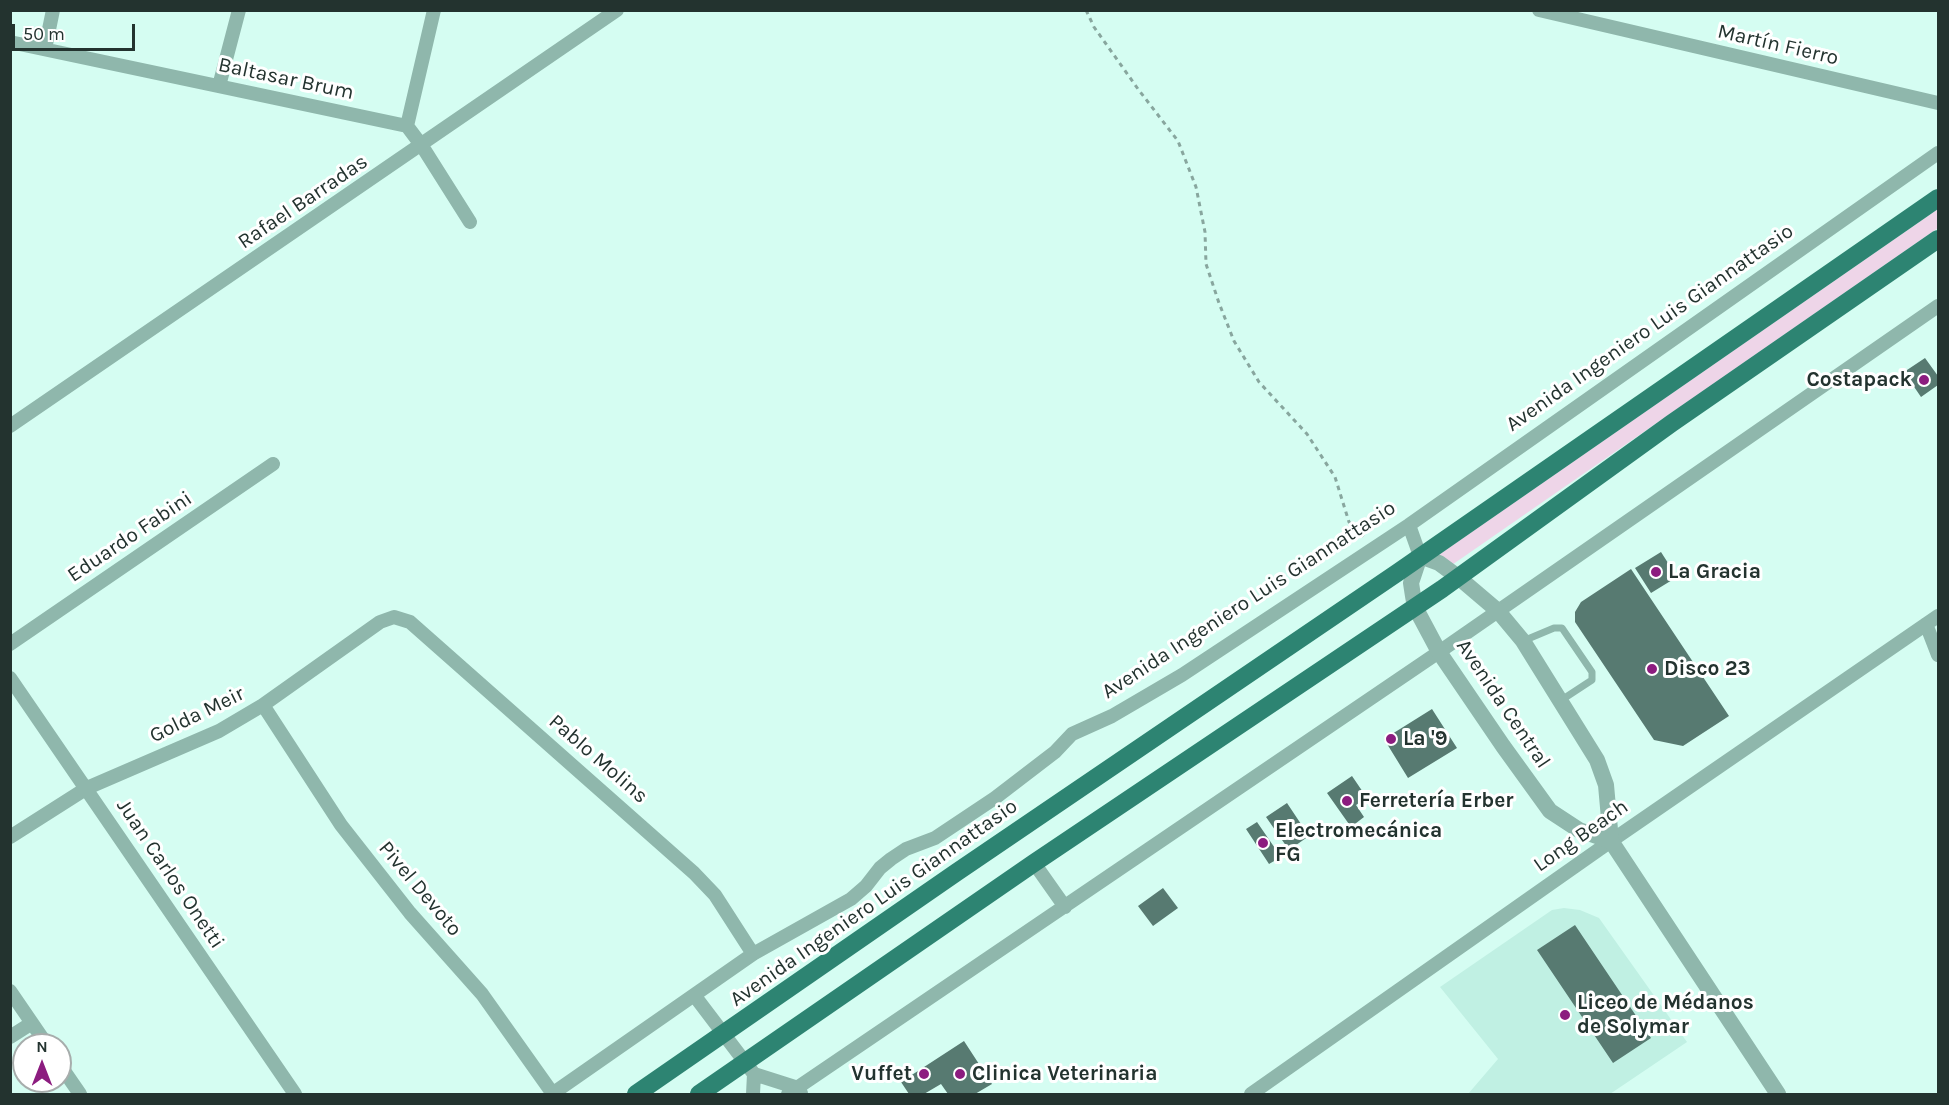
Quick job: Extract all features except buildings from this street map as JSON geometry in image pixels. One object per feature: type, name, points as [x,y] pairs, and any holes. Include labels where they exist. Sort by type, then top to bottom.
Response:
[{"type":"main road","name":"Avenida Ingeniero Luis Giannattasio","points":[[636,1095],[1938,198]]},
{"type":"main road","points":[[699,1095],[750,1068],[1034,863],[1415,607],[1672,423],[1938,239]]},
{"type":"street","points":[[45,49],[53,10]]},
{"type":"street","points":[[219,86],[239,10]]},
{"type":"street","points":[[434,10],[407,126],[470,222]]},
{"type":"street","name":"Rafael Barradas","points":[[10,426],[422,146],[617,10]]},
{"type":"street","name":"Martín Fierro","points":[[1539,10],[1938,104]]},
{"type":"street","name":"Baltasar Brum","points":[[10,42],[407,126]]},
{"type":"street","name":"Avenida Ingeniero Luis Giannattasio","points":[[553,1094],[753,954],[851,899],[891,859],[906,849],[935,838],[995,798],[1055,752],[1072,734],[1112,716],[1182,675],[1409,525],[1938,153]]},
{"type":"street","points":[[694,995],[750,1068],[796,1092],[1439,652],[1938,306]]},
{"type":"street","name":"Eduardo Fabini","points":[[10,644],[273,464]]},
{"type":"street","points":[[1409,525],[1420,556],[1439,563],[1458,577],[1498,611],[1522,641],[1597,760],[1606,785],[1611,841],[1778,1095]]},
{"type":"street","name":"Avenida Central","points":[[1420,556],[1412,584],[1415,607],[1439,652],[1503,747],[1550,811],[1579,830],[1611,841]]},
{"type":"street","name":"Long Beach","points":[[1251,1095],[1611,841],[1938,616]]},
{"type":"street","name":"Pablo Molins","points":[[394,617],[410,622],[670,850],[715,895],[753,954]]},
{"type":"street","name":"Golda Meir","points":[[10,837],[87,788],[219,731],[263,705],[380,622],[394,617]]},
{"type":"street","points":[[1926,624],[1938,655]]},
{"type":"street","name":"Juan Carlos Onetti","points":[[10,678],[295,1095]]},
{"type":"street","name":"Pivel Devoto","points":[[263,705],[341,825],[410,913],[482,994],[553,1094]]},
{"type":"street","points":[[1034,863],[1065,907]]},
{"type":"street","points":[[10,991],[39,1033]]},
{"type":"street","points":[[10,1037],[32,1023]]},
{"type":"street","points":[[750,1068],[753,1095]]},
{"type":"lane","points":[[1522,641],[1554,628],[1562,628],[1592,672],[1592,680],[1560,701]]},
{"type":"path","points":[[1086,10],[1094,27],[1178,141],[1196,187],[1205,232],[1206,264],[1234,341],[1259,382],[1307,434],[1335,477],[1349,522],[1372,548]]},
{"type":"shaded area","points":[[1938,209],[1938,228],[1449,567],[1438,559],[1440,554]]},
{"type":"shaded area","name":"Liceo de Médanos de Solymar","points":[[1564,908],[1580,910],[1599,918],[1687,1042],[1610,1094],[1468,1094],[1498,1059],[1440,987],[1552,910]]},
{"type":"place","name":"Costapack","points":[[1924,380]]},
{"type":"place","name":"La Gracia","points":[[1656,572]]},
{"type":"place","name":"Disco 23","points":[[1652,669]]},
{"type":"place","name":"La '9","points":[[1391,739]]},
{"type":"place","name":"Ferretería Erber","points":[[1347,801]]},
{"type":"place","name":"Electromecánica FG","points":[[1263,843]]},
{"type":"place","name":"Liceo de Médanos de Solymar","points":[[1565,1015]]},
{"type":"place","name":"Vuffet","points":[[924,1074]]},
{"type":"place","name":"Clinica Veterinaria","points":[[960,1074]]}]
